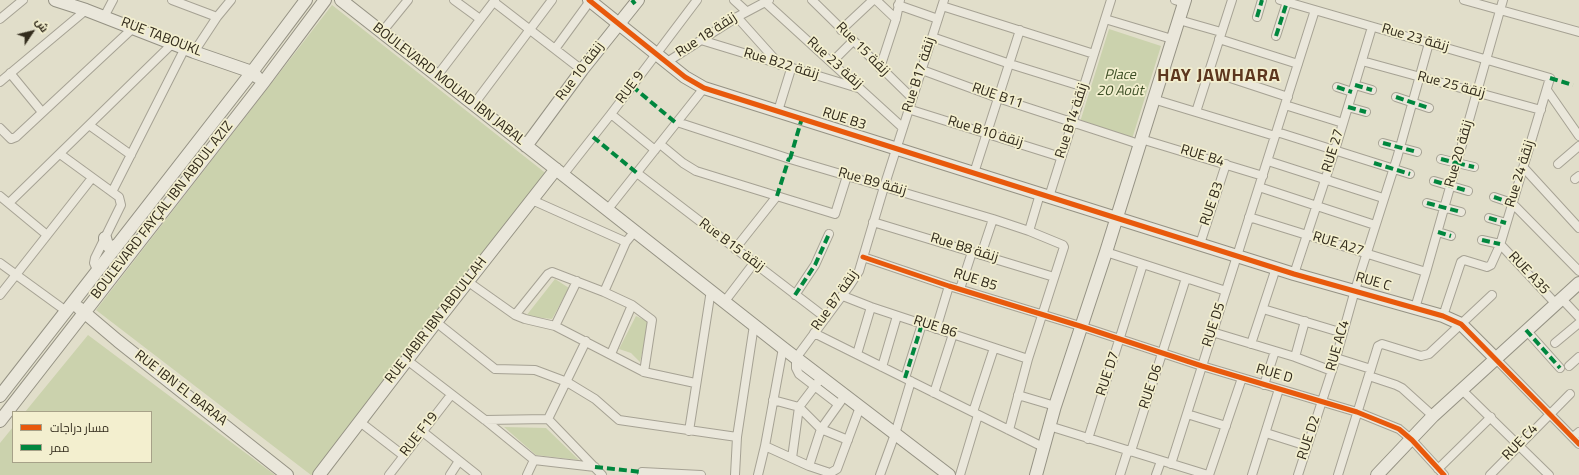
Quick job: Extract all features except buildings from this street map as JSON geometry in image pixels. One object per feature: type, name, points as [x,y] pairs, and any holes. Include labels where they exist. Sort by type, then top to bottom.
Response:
[{"type":"street","points":[[0,19],[24,0]]},
{"type":"street","points":[[104,17],[113,0]]},
{"type":"street","points":[[172,0],[217,17]]},
{"type":"street","points":[[112,192],[189,50],[231,0]]},
{"type":"street","name":"BOULEVARD FAYÇAL IBN ABDUL AZIZ","points":[[0,396],[252,72],[306,0]]},
{"type":"street","name":"BOULEVARD FAYÇAL IBN ABDUL AZIZ","points":[[0,421],[263,83],[324,0]]},
{"type":"street","name":"BOULEVARD MOUAD IBN JABAL","points":[[341,0],[754,324],[796,358],[818,381],[842,400],[860,407],[949,475]]},
{"type":"street","points":[[382,32],[408,0]]},
{"type":"street","points":[[454,0],[480,19]]},
{"type":"street","points":[[474,104],[552,0]]},
{"type":"street","points":[[555,49],[589,0]]},
{"type":"street","name":"RUE B3","points":[[589,0],[694,83],[704,88],[1116,218]]},
{"type":"street","name":"RUE 9","points":[[560,172],[611,114],[697,0]]},
{"type":"street","name":"Rue 15 زنقة","points":[[812,0],[912,98]]},
{"type":"street","points":[[841,30],[873,0]]},
{"type":"street","points":[[876,0],[896,19]]},
{"type":"street","name":"Rue B14 زنقة","points":[[1029,231],[1061,157],[1111,0]]},
{"type":"street","points":[[1196,112],[1232,0]]},
{"type":"street","points":[[1257,17],[1262,0]]},
{"type":"street","points":[[1464,0],[1579,32]]},
{"type":"street","name":"Rue 20 زنقة","points":[[1415,308],[1438,232],[1503,0]]},
{"type":"street","name":"RUE TABOUKL","points":[[63,1],[189,50],[252,72],[263,83]]},
{"type":"street","points":[[437,76],[494,1],[582,70]]},
{"type":"street","name":"Rue 10 زنقة","points":[[526,146],[635,1]]},
{"type":"street","points":[[737,1],[746,11]]},
{"type":"street","name":"Rue 18 زنقة","points":[[667,62],[746,11],[767,1]]},
{"type":"street","name":"Rue 23 زنقة","points":[[767,1],[902,127]]},
{"type":"street","points":[[1036,475],[1055,406],[1080,326],[1106,252],[1179,20],[1181,1]]},
{"type":"street","points":[[1276,36],[1284,1]]},
{"type":"street","name":"Rue 23 زنقة","points":[[1284,1],[1550,78]]},
{"type":"street","points":[[880,68],[896,19],[899,3],[938,19]]},
{"type":"street","points":[[943,3],[1094,54]]},
{"type":"street","name":"Rue B17 زنقة","points":[[896,149],[943,3]]},
{"type":"street","points":[[0,82],[86,10]]},
{"type":"street","name":"RUE D5","points":[[1171,464],[1316,10]]},
{"type":"street","points":[[737,17],[781,66]]},
{"type":"street","points":[[1105,18],[1172,39]]},
{"type":"street","points":[[1179,20],[1298,64]]},
{"type":"street","name":"RUE 27","points":[[1294,274],[1326,179],[1372,27]]},
{"type":"street","points":[[0,128],[8,137],[11,139],[14,138],[133,28]]},
{"type":"street","points":[[974,173],[1020,30]]},
{"type":"street","points":[[932,36],[1010,64],[1084,87]]},
{"type":"street","name":"Rue B22 زنقة","points":[[700,40],[781,66],[861,89]]},
{"type":"street","points":[[832,62],[853,41]]},
{"type":"street","points":[[9,203],[173,43]]},
{"type":"street","name":"RUE AC4","points":[[1322,401],[1366,253],[1400,147],[1429,43]]},
{"type":"street","name":"Rue 25 زنقة","points":[[1362,62],[1541,110]]},
{"type":"street","points":[[778,111],[791,69]]},
{"type":"street","name":"RUE B11","points":[[922,70],[998,98],[1073,122],[1140,141]]},
{"type":"street","points":[[1209,71],[1343,123]]},
{"type":"street","points":[[10,73],[42,112]]},
{"type":"street","name":"Rue 24 زنقة","points":[[1442,316],[1461,262],[1464,260],[1487,267],[1491,265],[1500,244],[1524,168],[1550,78]]},
{"type":"street","points":[[1336,87],[1372,90]]},
{"type":"street","points":[[608,209],[704,88]]},
{"type":"street","points":[[1547,90],[1579,136]]},
{"type":"street","points":[[1396,98],[1429,108]]},
{"type":"street","points":[[1153,99],[1335,150],[1410,174]]},
{"type":"street","points":[[1348,107],[1366,112]]},
{"type":"street","name":"Rue B10 زنقة","points":[[908,109],[1061,157]]},
{"type":"street","points":[[611,114],[658,147],[696,171],[834,214],[847,176]]},
{"type":"street","name":"Rue B9 زنقة","points":[[677,122],[847,176],[994,219],[1062,244],[1064,248],[1054,277]]},
{"type":"street","points":[[89,125],[131,155]]},
{"type":"street","name":"RUE B4","points":[[1140,141],[1226,164],[1263,176]]},
{"type":"street","points":[[1383,143],[1417,152]]},
{"type":"street","points":[[1558,164],[1579,146]]},
{"type":"street","name":"Rue B7 زنقة","points":[[796,358],[855,278],[863,257],[896,149]]},
{"type":"street","points":[[60,154],[119,197],[121,205],[95,260],[97,270]]},
{"type":"street","points":[[1441,159],[1474,167]]},
{"type":"street","points":[[1268,161],[1384,198]]},
{"type":"street","name":"RUE B3","points":[[1200,244],[1226,164]]},
{"type":"street","points":[[1524,168],[1579,228]]},
{"type":"street","name":"RUE JABIR IBN ABDULLAH","points":[[319,475],[467,281],[532,200],[560,172]]},
{"type":"street","name":"Rue B15 زنقة","points":[[637,173],[826,318]]},
{"type":"street","points":[[0,295],[92,178]]},
{"type":"street","points":[[1434,181],[1468,191]]},
{"type":"street","points":[[1259,187],[1375,225]]},
{"type":"street","points":[[0,196],[47,234]]},
{"type":"street","points":[[735,249],[778,196]]},
{"type":"street","points":[[1494,197],[1512,203],[1579,271]]},
{"type":"street","points":[[532,200],[626,242]]},
{"type":"street","points":[[1427,202],[1461,212]]},
{"type":"street","name":"RUE A27","points":[[1249,217],[1426,272]]},
{"type":"street","name":"RUE C","points":[[1116,218],[1294,274],[1355,290],[1442,316],[1461,324],[1549,414],[1576,434],[1579,444]]},
{"type":"street","points":[[1489,218],[1506,223]]},
{"type":"street","points":[[981,255],[994,219]]},
{"type":"street","name":"Rue B8 زنقة","points":[[873,222],[1054,277]]},
{"type":"street","points":[[604,292],[626,242],[635,231]]},
{"type":"street","points":[[1438,232],[1451,236]]},
{"type":"street","points":[[795,295],[815,265],[829,234]]},
{"type":"street","points":[[105,238],[106,243],[110,247],[112,248],[117,245]]},
{"type":"street","points":[[1482,240],[1500,244]]},
{"type":"street","name":"RUE A35","points":[[1500,244],[1558,301],[1579,317]]},
{"type":"street","points":[[960,289],[972,252]]},
{"type":"street","points":[[1106,252],[1226,291]]},
{"type":"street","name":"RUE B5","points":[[863,257],[950,286],[1080,326]]},
{"type":"street","points":[[0,263],[15,275],[69,307]]},
{"type":"street","points":[[725,301],[754,263]]},
{"type":"street","name":"RUE D7","points":[[1088,438],[1144,264]]},
{"type":"street","points":[[1251,344],[1276,268]]},
{"type":"street","points":[[515,315],[548,274],[552,272],[604,292],[632,305],[650,318],[652,322],[644,372]]},
{"type":"street","points":[[1009,430],[1028,359],[1054,277]]},
{"type":"street","name":"RUE D6","points":[[1120,475],[1163,353],[1186,278]]},
{"type":"street","points":[[467,281],[515,315],[525,319],[555,326],[644,372],[696,383]]},
{"type":"street","points":[[555,326],[577,281]]},
{"type":"street","points":[[1377,475],[1461,389],[1579,283]]},
{"type":"street","points":[[936,329],[950,286]]},
{"type":"street","points":[[689,431],[711,290]]},
{"type":"street","points":[[1338,475],[1377,348],[1382,344],[1421,356],[1433,351],[1492,295]]},
{"type":"street","name":"RUE B6","points":[[843,296],[897,316],[1028,359]]},
{"type":"street","points":[[611,354],[632,305]]},
{"type":"street","name":"RUE IBN EL BARAA","points":[[69,307],[84,313],[288,475]]},
{"type":"street","points":[[857,354],[871,307]]},
{"type":"street","points":[[1263,309],[1343,332]]},
{"type":"street","points":[[882,367],[897,316]]},
{"type":"street","points":[[1295,358],[1305,321]]},
{"type":"street","points":[[436,322],[495,369],[535,370],[567,382],[595,399],[619,420],[738,437]]},
{"type":"street","points":[[735,475],[738,437],[754,324]]},
{"type":"street","points":[[880,475],[895,434],[922,324]]},
{"type":"street","points":[[1555,343],[1579,324]]},
{"type":"street","name":"RUE D","points":[[1080,326],[1202,366],[1357,412],[1394,426],[1412,440],[1444,475]]},
{"type":"street","points":[[1526,330],[1560,368]]},
{"type":"street","points":[[1212,332],[1275,351],[1332,371]]},
{"type":"street","points":[[814,333],[1043,447]]},
{"type":"street","points":[[934,393],[953,334]]},
{"type":"street","points":[[548,419],[586,341]]},
{"type":"street","points":[[758,475],[765,446],[783,348]]},
{"type":"street","points":[[960,475],[975,413],[994,348]]},
{"type":"street","points":[[1264,384],[1275,351]]},
{"type":"street","points":[[1569,366],[1579,357]]},
{"type":"street","points":[[1336,358],[1402,388],[1433,416]]},
{"type":"street","points":[[407,360],[534,460],[595,467]]},
{"type":"street","points":[[1050,426],[1204,474],[1226,426],[1242,378]]},
{"type":"street","points":[[792,458],[799,407],[818,381]]},
{"type":"street","points":[[1252,475],[1279,389]]},
{"type":"street","points":[[1461,389],[1520,445],[1548,475]]},
{"type":"street","name":"RUE C4","points":[[1490,475],[1570,394]]},
{"type":"street","name":"RUE F19","points":[[389,475],[451,395]]},
{"type":"street","points":[[1018,395],[1055,406]]},
{"type":"street","points":[[773,400],[799,407],[821,429],[848,440]]},
{"type":"street","points":[[809,466],[821,429],[842,400]]},
{"type":"street","name":"RUE D2","points":[[1298,475],[1322,401]]},
{"type":"street","points":[[765,446],[809,466],[830,473],[835,471],[860,407]]},
{"type":"street","points":[[1186,414],[1226,426]]},
{"type":"street","points":[[1438,468],[1491,417]]},
{"type":"street","points":[[485,420],[548,419],[602,475]]},
{"type":"street","points":[[360,422],[404,456]]},
{"type":"street","points":[[423,432],[474,474]]},
{"type":"street","points":[[1266,433],[1308,446]]},
{"type":"street","points":[[527,475],[534,460]]},
{"type":"street","points":[[450,475],[459,461]]},
{"type":"street","points":[[1156,475],[1161,461]]},
{"type":"street","points":[[642,475],[642,472],[701,475]]},
{"type":"green space","points":[[332,5],[548,175],[314,475],[311,475],[96,310]]},
{"type":"green space","name":"Place 20 Août","points":[[1109,29],[1161,46],[1132,139],[1080,122]]},
{"type":"green space","points":[[555,279],[569,288],[552,319],[526,316]]},
{"type":"green space","points":[[636,316],[649,322],[640,362],[631,353],[619,349]]},
{"type":"green space","points":[[88,335],[275,475],[0,475],[0,443],[12,428],[12,463],[152,463],[152,411],[26,411]]},
{"type":"green space","points":[[504,427],[546,428],[579,460],[536,455]]},
{"type":"marked path","points":[[632,0],[635,4]]},
{"type":"marked path","points":[[1257,17],[1262,0]]},
{"type":"marked path","points":[[1276,36],[1287,2]]},
{"type":"marked path","points":[[1550,78],[1573,85]]},
{"type":"marked path","points":[[1355,85],[1372,90]]},
{"type":"marked path","points":[[632,86],[676,123]]},
{"type":"marked path","points":[[1337,87],[1352,92]]},
{"type":"marked path","points":[[1396,97],[1429,108]]},
{"type":"marked path","points":[[1348,107],[1366,112]]},
{"type":"marked path","points":[[790,159],[802,118]]},
{"type":"marked path","points":[[593,137],[637,173]]},
{"type":"marked path","points":[[1383,143],[1417,152]]},
{"type":"marked path","points":[[777,196],[789,158]]},
{"type":"marked path","points":[[1441,159],[1457,163]]},
{"type":"marked path","points":[[1374,163],[1410,174]]},
{"type":"marked path","points":[[1457,163],[1474,167]]},
{"type":"marked path","points":[[1434,181],[1468,191]]},
{"type":"marked path","points":[[1494,197],[1512,203]]},
{"type":"marked path","points":[[1427,203],[1461,212]]},
{"type":"marked path","points":[[1489,218],[1506,223]]},
{"type":"marked path","points":[[1438,232],[1451,236]]},
{"type":"marked path","points":[[795,295],[815,265],[829,234]]},
{"type":"marked path","points":[[1482,240],[1500,244]]},
{"type":"marked path","points":[[905,378],[922,324]]},
{"type":"marked path","points":[[1526,330],[1560,368]]},
{"type":"marked path","points":[[595,467],[642,472]]},
{"type":"cycle path","points":[[589,0],[685,77],[704,88],[1294,274],[1443,316],[1461,324],[1579,444]]},
{"type":"cycle path","points":[[863,257],[949,286],[1080,326],[1202,366],[1357,412],[1399,429],[1412,440],[1444,475]]},
{"type":"district","name":"HAY JAWHARA","points":[[1219,77]]}]
